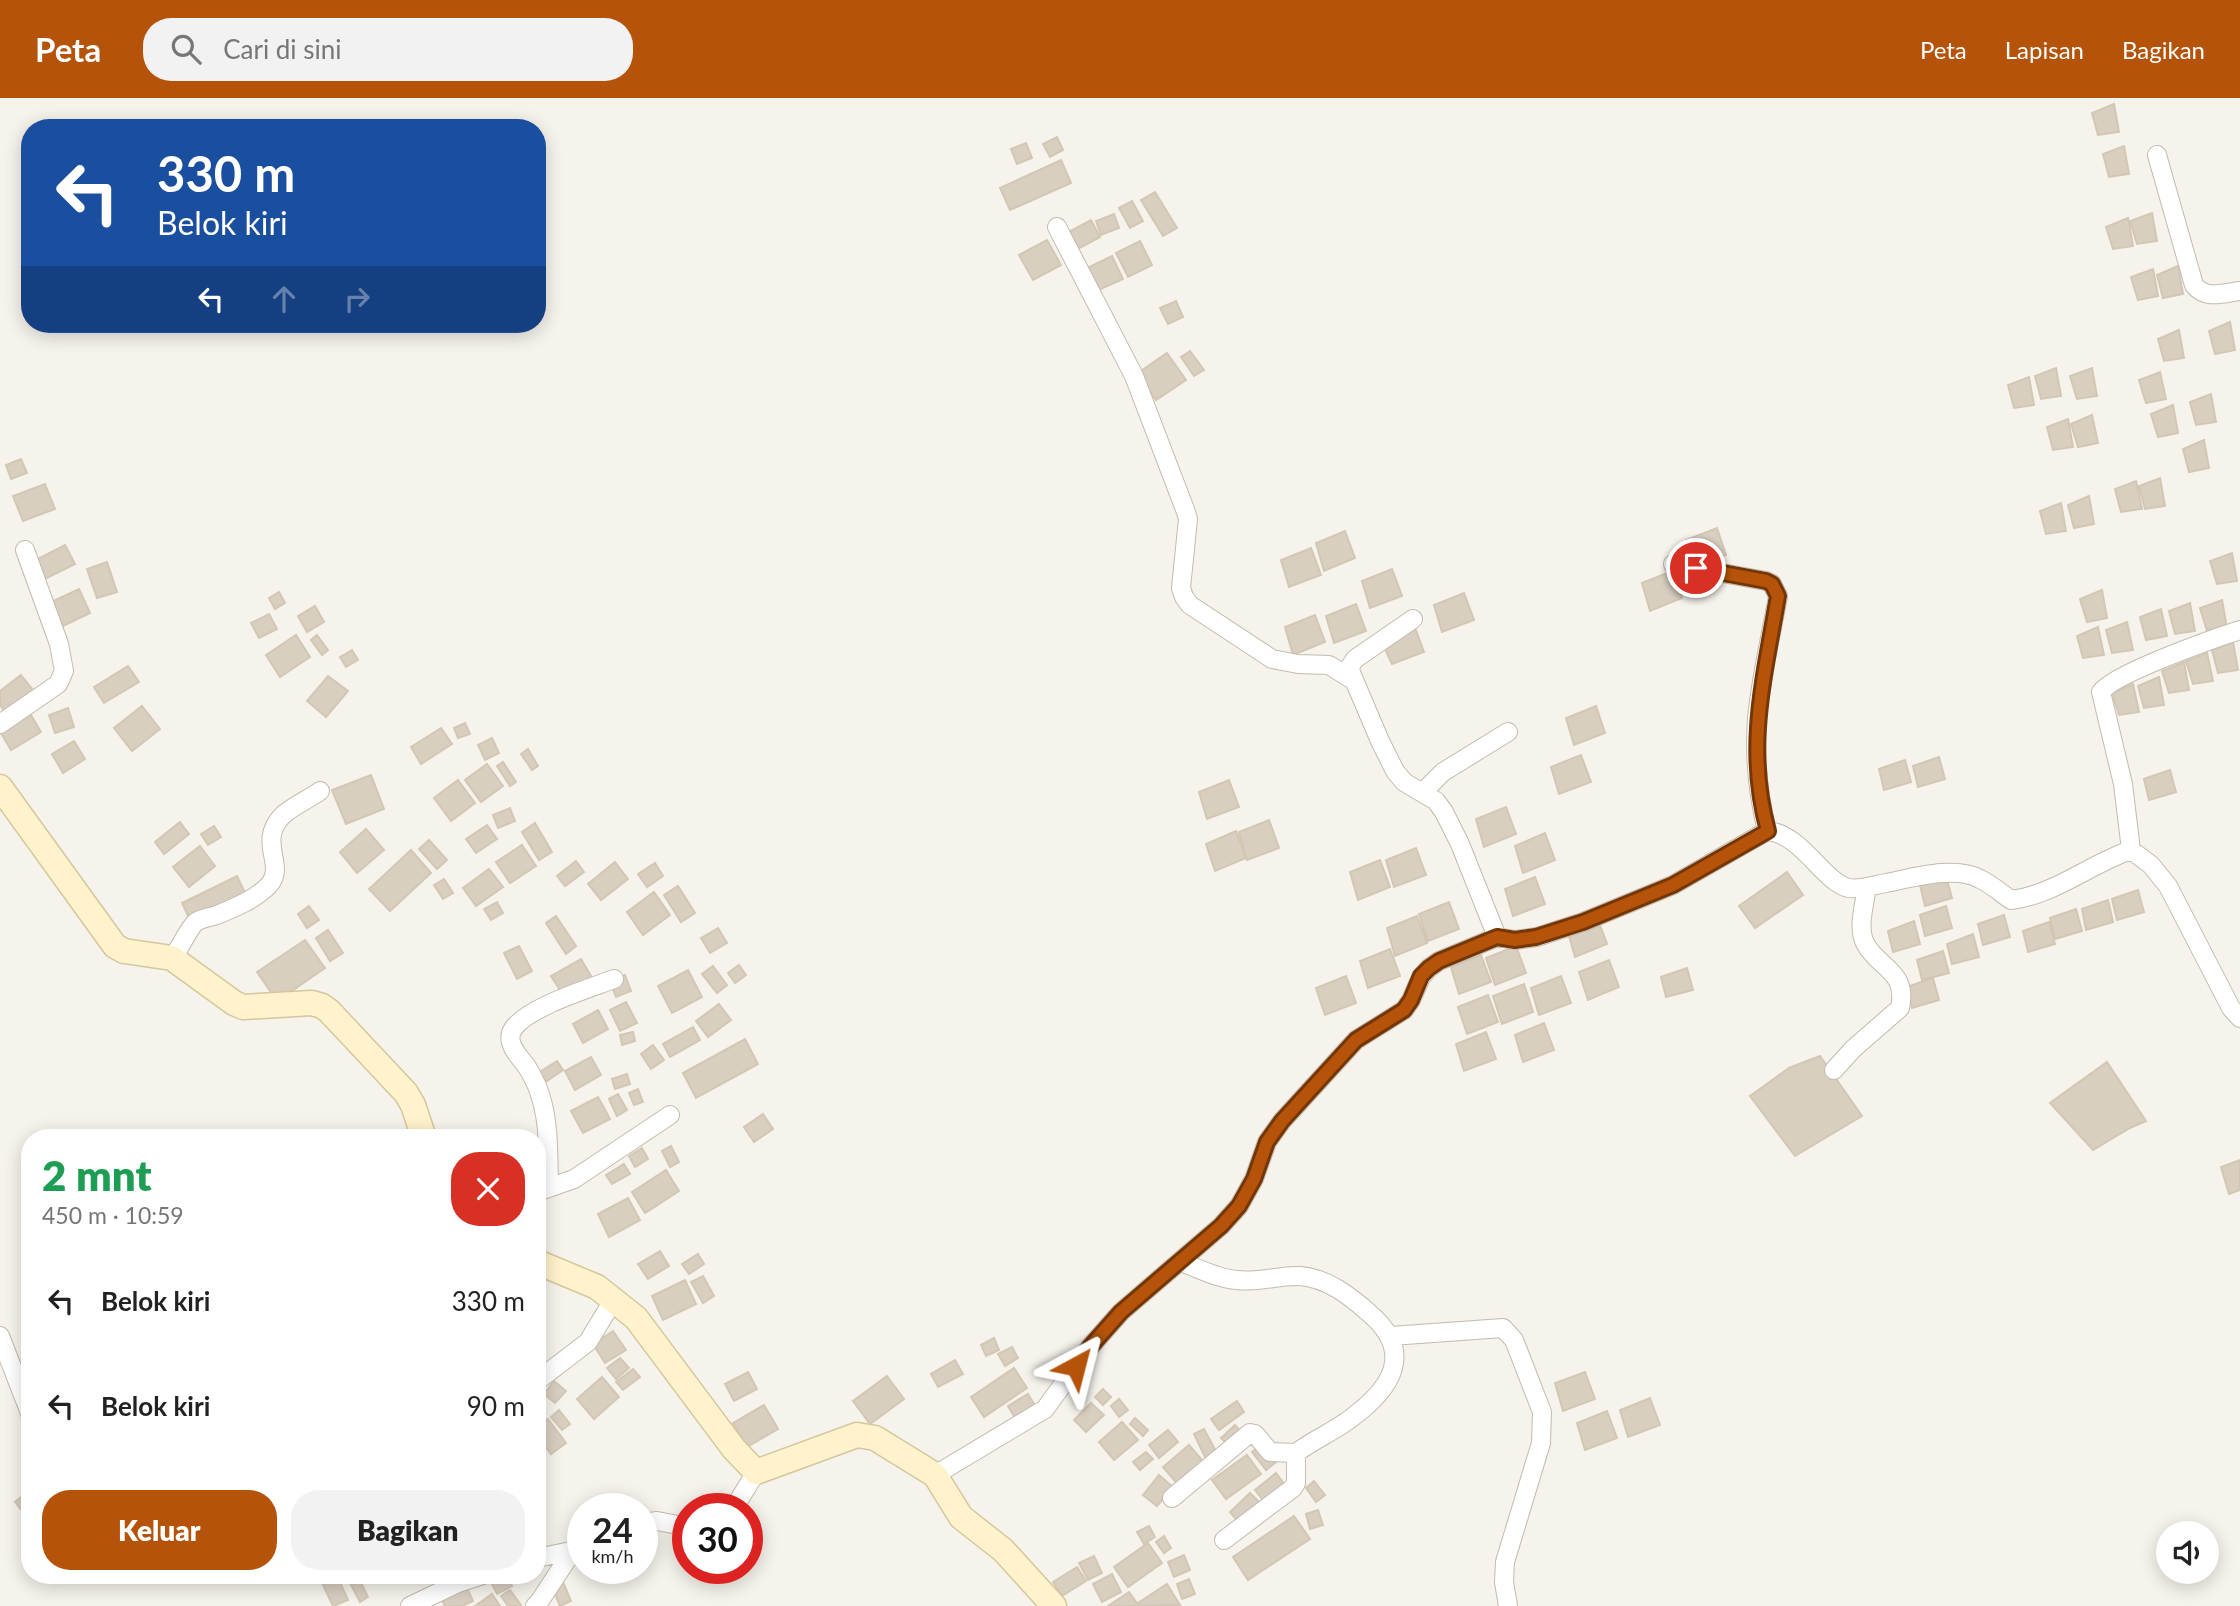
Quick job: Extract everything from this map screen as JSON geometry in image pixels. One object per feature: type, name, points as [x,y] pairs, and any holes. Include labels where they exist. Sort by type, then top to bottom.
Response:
[{"type":"street","points":[[2157,155],[2194,285],[2207,295],[2240,291]]},
{"type":"street","points":[[1058,227],[1134,376],[1186,512],[1188,519],[1181,588],[1184,597],[1190,605],[1272,659],[1298,664],[1329,665],[1353,680]]},
{"type":"street","points":[[0,724],[58,684],[64,671],[59,644],[25,551]]},
{"type":"street","points":[[1673,564],[1766,581],[1772,584],[1778,596],[1757,718],[1757,774],[1760,802],[1768,831]]},
{"type":"street","points":[[1413,619],[1355,659],[1349,668],[1395,771],[1404,782],[1436,801],[1444,812],[1460,844],[1497,937]]},
{"type":"street","points":[[2240,630],[2202,642],[2105,686],[2101,692],[2123,784],[2131,850],[2151,865],[2168,886],[2231,1008],[2240,1018]]},
{"type":"street","points":[[1423,792],[1443,772],[1508,732]]},
{"type":"street","points":[[0,787],[108,939],[124,951],[172,958],[234,1003],[243,1006],[252,1008],[312,1003],[322,1006],[330,1011],[406,1093],[422,1129]]},
{"type":"street","points":[[172,958],[197,922],[218,915],[260,894],[272,882],[276,869],[270,848],[272,831],[283,815],[320,792]]},
{"type":"street","points":[[935,1475],[1040,1414],[1090,1347],[1121,1312],[1181,1262],[1239,1206],[1254,1179],[1267,1142],[1282,1121],[1356,1040],[1404,1010],[1421,976],[1439,961],[1497,937],[1515,940],[1536,937],[1583,922],[1673,885],[1768,831],[1777,832],[1809,854],[1845,888],[1867,887],[1936,874],[1963,873],[1980,878],[2011,900],[2031,898],[2112,856],[2131,850]]},
{"type":"street","points":[[1834,1070],[1853,1049],[1900,1008],[1902,998],[1901,984],[1865,944],[1862,933],[1867,887]]},
{"type":"street","points":[[546,1143],[547,1127],[542,1099],[529,1069],[514,1052],[510,1039],[513,1029],[537,1010],[614,979]]},
{"type":"street","points":[[546,1189],[574,1180],[670,1115]]},
{"type":"street","points":[[1172,1499],[1250,1433],[1255,1434],[1270,1452],[1296,1453],[1349,1420],[1374,1399],[1390,1379],[1396,1361],[1391,1336],[1372,1315],[1326,1282],[1301,1276],[1238,1281],[1181,1262]]},
{"type":"street","points":[[546,1266],[597,1287],[636,1318],[734,1449],[756,1472]]},
{"type":"street","points":[[546,1374],[588,1342],[614,1299]]},
{"type":"street","points":[[1391,1336],[1503,1328],[1514,1340],[1542,1412],[1542,1420],[1541,1443],[1505,1562],[1504,1582],[1508,1606]]},
{"type":"street","points":[[0,1336],[21,1390]]},
{"type":"street","points":[[743,1493],[756,1472],[857,1435],[876,1438],[935,1475],[961,1517],[1003,1550],[1054,1606]]},
{"type":"street","points":[[1224,1540],[1293,1488],[1296,1483],[1296,1453]]},
{"type":"street","points":[[546,1557],[567,1552]]},
{"type":"street","points":[[534,1606],[567,1564]]},
{"type":"street","points":[[410,1606],[447,1584]]},
{"type":"building","points":[[2114,104],[2119,132],[2098,135],[2092,113]]},
{"type":"building","points":[[1057,137],[1063,150],[1050,157],[1043,144]]},
{"type":"building","points":[[1026,143],[1032,158],[1017,164],[1011,149]]},
{"type":"building","points":[[2124,146],[2129,174],[2109,177],[2103,154]]},
{"type":"building","points":[[1061,160],[1071,183],[1010,210],[1000,188]]},
{"type":"building","points":[[1155,192],[1177,228],[1163,236],[1141,200]]},
{"type":"building","points":[[1132,201],[1143,221],[1130,228],[1119,208]]},
{"type":"building","points":[[2152,213],[2157,241],[2137,244],[2130,221]]},
{"type":"building","points":[[1114,214],[1119,228],[1101,235],[1096,221]]},
{"type":"building","points":[[2128,218],[2133,246],[2113,249],[2106,227]]},
{"type":"building","points":[[1091,220],[1100,237],[1076,250],[1067,233]]},
{"type":"building","points":[[1047,240],[1061,265],[1033,280],[1019,255]]},
{"type":"building","points":[[1140,241],[1152,265],[1128,277],[1116,253]]},
{"type":"building","points":[[1112,256],[1123,279],[1094,292],[1083,270]]},
{"type":"building","points":[[2178,266],[2183,294],[2163,298],[2157,275]]},
{"type":"building","points":[[2153,269],[2158,296],[2138,300],[2131,277]]},
{"type":"building","points":[[1176,301],[1183,317],[1168,324],[1160,308]]},
{"type":"building","points":[[2230,322],[2235,350],[2215,354],[2209,331]]},
{"type":"building","points":[[2179,330],[2184,358],[2164,361],[2158,339]]},
{"type":"building","points":[[1190,351],[1204,370],[1194,376],[1181,357]]},
{"type":"building","points":[[1167,353],[1186,380],[1156,400],[1138,373]]},
{"type":"building","points":[[2056,368],[2061,396],[2041,399],[2035,376]]},
{"type":"building","points":[[2092,368],[2097,396],[2077,399],[2070,376]]},
{"type":"building","points":[[2160,372],[2166,399],[2146,403],[2139,380]]},
{"type":"building","points":[[2029,377],[2034,405],[2014,408],[2008,385]]},
{"type":"building","points":[[2211,394],[2216,422],[2196,425],[2190,402]]},
{"type":"building","points":[[2173,405],[2178,433],[2158,437],[2151,414]]},
{"type":"building","points":[[2092,415],[2098,443],[2078,447],[2071,424]]},
{"type":"building","points":[[2068,419],[2073,447],[2053,450],[2047,427]]},
{"type":"building","points":[[2204,440],[2209,468],[2189,472],[2183,449]]},
{"type":"building","points":[[21,459],[27,473],[11,479],[6,465]]},
{"type":"building","points":[[2160,478],[2165,506],[2145,509],[2139,486]]},
{"type":"building","points":[[2136,481],[2142,509],[2121,512],[2115,489]]},
{"type":"building","points":[[45,484],[55,509],[23,521],[13,496]]},
{"type":"building","points":[[2089,496],[2094,524],[2074,528],[2068,505]]},
{"type":"building","points":[[2061,503],[2066,531],[2046,534],[2040,511]]},
{"type":"building","points":[[1717,528],[1726,555],[1695,568],[1686,540]]},
{"type":"building","points":[[1345,531],[1355,558],[1324,571],[1316,543]]},
{"type":"building","points":[[65,545],[75,564],[41,581],[32,562]]},
{"type":"building","points":[[1311,548],[1321,575],[1289,587],[1281,560]]},
{"type":"building","points":[[2232,553],[2237,581],[2217,584],[2210,561]]},
{"type":"building","points":[[107,562],[117,592],[97,598],[87,569]]},
{"type":"building","points":[[1392,569],[1402,596],[1370,608],[1362,581]]},
{"type":"building","points":[[1672,571],[1682,598],[1650,611],[1642,583]]},
{"type":"building","points":[[79,589],[90,613],[59,628],[47,604]]},
{"type":"building","points":[[2102,590],[2107,618],[2087,622],[2080,599]]},
{"type":"building","points":[[279,592],[285,603],[275,609],[269,598]]},
{"type":"building","points":[[1464,593],[1474,620],[1442,632],[1434,605]]},
{"type":"building","points":[[2222,600],[2227,628],[2207,631],[2200,608]]},
{"type":"building","points":[[2190,603],[2195,631],[2175,634],[2169,611]]},
{"type":"building","points":[[1356,604],[1366,631],[1334,643],[1326,616]]},
{"type":"building","points":[[315,606],[324,622],[307,632],[298,616]]},
{"type":"building","points":[[2161,609],[2167,636],[2146,640],[2140,617]]},
{"type":"building","points":[[269,614],[277,629],[259,638],[251,623]]},
{"type":"building","points":[[1315,615],[1325,642],[1293,655],[1285,627]]},
{"type":"building","points":[[2127,622],[2133,650],[2112,653],[2106,630]]},
{"type":"building","points":[[1414,625],[1424,652],[1392,664],[1384,647]]},
{"type":"building","points":[[2098,627],[2104,655],[2083,658],[2077,636]]},
{"type":"building","points":[[296,635],[310,657],[280,677],[266,655]]},
{"type":"building","points":[[317,635],[328,650],[322,655],[311,640]]},
{"type":"building","points":[[2233,642],[2238,670],[2218,673],[2212,650]]},
{"type":"building","points":[[352,650],[358,660],[346,667],[340,657]]},
{"type":"building","points":[[2207,653],[2213,681],[2193,684],[2186,661]]},
{"type":"building","points":[[2184,662],[2189,690],[2169,693],[2162,671]]},
{"type":"building","points":[[128,666],[139,682],[104,703],[94,687]]},
{"type":"building","points":[[21,675],[37,695],[8,716],[0,705],[0,691]]},
{"type":"building","points":[[328,676],[348,691],[326,717],[307,701]]},
{"type":"building","points":[[2159,677],[2164,705],[2144,708],[2138,686]]},
{"type":"building","points":[[2133,684],[2139,712],[2119,715],[2112,693]]},
{"type":"building","points":[[142,706],[160,729],[132,751],[114,728]]},
{"type":"building","points":[[1596,706],[1605,733],[1574,745],[1566,718]]},
{"type":"building","points":[[68,708],[74,727],[55,733],[49,715]]},
{"type":"building","points":[[31,715],[41,732],[11,750],[1,733]]},
{"type":"building","points":[[465,723],[470,734],[458,738],[454,728]]},
{"type":"building","points":[[441,728],[452,744],[421,764],[411,747]]},
{"type":"building","points":[[492,738],[499,753],[485,760],[478,745]]},
{"type":"building","points":[[74,741],[85,759],[63,773],[52,754]]},
{"type":"building","points":[[528,749],[538,766],[532,770],[521,754]]},
{"type":"building","points":[[1581,755],[1591,782],[1559,794],[1551,767]]},
{"type":"building","points":[[1939,757],[1945,779],[1918,787],[1913,766]]},
{"type":"building","points":[[1905,760],[1911,782],[1884,790],[1879,769]]},
{"type":"building","points":[[503,762],[516,782],[510,786],[497,766]]},
{"type":"building","points":[[487,764],[503,786],[481,802],[465,780]]},
{"type":"building","points":[[2170,770],[2176,792],[2149,800],[2144,779]]},
{"type":"building","points":[[371,775],[384,809],[346,824],[332,790]]},
{"type":"building","points":[[458,780],[475,803],[451,821],[434,798]]},
{"type":"building","points":[[1229,780],[1239,807],[1207,819],[1199,792]]},
{"type":"building","points":[[1506,807],[1516,834],[1484,847],[1476,819]]},
{"type":"building","points":[[510,808],[515,821],[498,828],[493,815]]},
{"type":"building","points":[[1269,820],[1279,848],[1247,860],[1239,832]]},
{"type":"building","points":[[180,822],[189,834],[164,854],[155,842]]},
{"type":"building","points":[[535,823],[552,852],[539,860],[522,832]]},
{"type":"building","points":[[487,825],[497,839],[476,853],[466,839]]},
{"type":"building","points":[[214,826],[221,837],[208,845],[201,834]]},
{"type":"building","points":[[366,829],[384,850],[357,873],[340,852]]},
{"type":"building","points":[[1236,831],[1246,858],[1215,871],[1206,844]]},
{"type":"building","points":[[1545,833],[1555,860],[1523,873],[1515,846]]},
{"type":"building","points":[[429,840],[447,860],[437,869],[419,849]]},
{"type":"building","points":[[522,845],[536,866],[510,883],[496,862]]},
{"type":"building","points":[[200,846],[215,866],[189,887],[173,867]]},
{"type":"building","points":[[1416,848],[1426,875],[1394,887],[1386,860]]},
{"type":"building","points":[[411,850],[431,873],[390,911],[369,889]]},
{"type":"building","points":[[1380,860],[1390,887],[1358,900],[1350,872]]},
{"type":"building","points":[[576,861],[584,872],[565,886],[557,876]]},
{"type":"building","points":[[615,862],[628,879],[601,900],[588,884]]},
{"type":"building","points":[[655,863],[663,876],[647,887],[638,874]]},
{"type":"building","points":[[489,869],[503,887],[476,906],[463,888]]},
{"type":"building","points":[[1787,872],[1803,895],[1755,928],[1739,906]]},
{"type":"building","points":[[237,876],[245,893],[190,920],[182,903]]},
{"type":"building","points":[[1946,876],[1952,898],[1925,906],[1920,885]]},
{"type":"building","points":[[1535,877],[1545,904],[1513,916],[1505,889]]},
{"type":"building","points":[[444,879],[453,893],[443,899],[434,885]]},
{"type":"building","points":[[678,886],[695,913],[681,922],[664,895]]},
{"type":"building","points":[[2138,890],[2144,912],[2117,920],[2112,899]]},
{"type":"building","points":[[654,892],[670,915],[643,935],[627,912]]},
{"type":"building","points":[[2108,900],[2113,922],[2086,930],[2082,909]]},
{"type":"building","points":[[497,902],[503,913],[491,920],[484,909]]},
{"type":"building","points":[[1449,902],[1459,929],[1428,941],[1419,914]]},
{"type":"building","points":[[309,906],[319,920],[307,928],[298,914]]},
{"type":"building","points":[[1946,906],[1952,928],[1925,936],[1920,915]]},
{"type":"building","points":[[2076,909],[2082,931],[2055,939],[2050,918]]},
{"type":"building","points":[[2004,915],[2010,937],[1983,945],[1978,924]]},
{"type":"building","points":[[556,916],[576,946],[566,954],[546,923]]},
{"type":"building","points":[[1417,916],[1427,943],[1395,956],[1387,928]]},
{"type":"building","points":[[1597,917],[1607,944],[1575,957],[1567,929]]},
{"type":"building","points":[[1914,921],[1920,944],[1893,952],[1888,931]]},
{"type":"building","points":[[2049,922],[2055,944],[2028,952],[2023,931]]},
{"type":"building","points":[[718,928],[727,943],[710,953],[701,938]]},
{"type":"building","points":[[328,930],[343,953],[330,961],[316,938]]},
{"type":"building","points":[[1973,934],[1979,957],[1952,964],[1947,944]]},
{"type":"building","points":[[305,940],[325,968],[277,1001],[257,972]]},
{"type":"building","points":[[519,946],[532,971],[517,979],[504,953]]},
{"type":"building","points":[[1516,946],[1526,973],[1495,985],[1486,958]]},
{"type":"building","points":[[1390,949],[1400,976],[1368,988],[1360,961]]},
{"type":"building","points":[[1943,951],[1949,973],[1922,980],[1917,960]]},
{"type":"building","points":[[1481,955],[1491,982],[1459,994],[1451,967]]},
{"type":"building","points":[[581,959],[594,981],[565,998],[551,976]]},
{"type":"building","points":[[1609,960],[1619,987],[1588,1000],[1579,972]]},
{"type":"building","points":[[739,965],[746,975],[735,983],[728,973]]},
{"type":"building","points":[[713,966],[727,985],[717,993],[702,974]]},
{"type":"building","points":[[1687,968],[1693,990],[1666,997],[1661,977]]},
{"type":"building","points":[[688,970],[702,997],[672,1013],[658,986]]},
{"type":"building","points":[[625,975],[631,991],[616,997],[610,981]]},
{"type":"building","points":[[1346,976],[1356,1003],[1325,1015],[1316,988]]},
{"type":"building","points":[[1561,976],[1571,1003],[1539,1015],[1531,988]]},
{"type":"building","points":[[1933,978],[1939,1000],[1912,1008],[1907,987]]},
{"type":"building","points":[[1524,984],[1533,1012],[1502,1024],[1493,996]]},
{"type":"building","points":[[1488,995],[1498,1022],[1467,1034],[1458,1007]]},
{"type":"building","points":[[626,1002],[637,1023],[620,1031],[610,1010]]},
{"type":"building","points":[[719,1004],[731,1020],[708,1037],[696,1021]]},
{"type":"building","points":[[598,1010],[608,1029],[583,1043],[573,1024]]},
{"type":"building","points":[[1544,1023],[1554,1050],[1523,1062],[1515,1035]]},
{"type":"building","points":[[693,1027],[700,1040],[670,1057],[663,1044]]},
{"type":"building","points":[[633,1032],[635,1041],[622,1045],[620,1035]]},
{"type":"building","points":[[1486,1032],[1496,1059],[1464,1071],[1456,1044]]},
{"type":"building","points":[[745,1039],[758,1064],[696,1098],[683,1073]]},
{"type":"building","points":[[653,1045],[664,1060],[651,1069],[641,1054]]},
{"type":"building","points":[[1820,1056],[1862,1116],[1795,1156],[1750,1096],[1789,1068]]},
{"type":"building","points":[[591,1057],[601,1075],[575,1090],[565,1071]]},
{"type":"building","points":[[557,1061],[563,1070],[541,1085],[535,1075]]},
{"type":"building","points":[[2107,1062],[2146,1121],[2093,1150],[2050,1103]]},
{"type":"building","points":[[627,1074],[630,1084],[615,1089],[612,1079]]},
{"type":"building","points":[[638,1089],[643,1102],[634,1105],[629,1093]]},
{"type":"building","points":[[618,1094],[627,1110],[617,1116],[609,1099]]},
{"type":"building","points":[[598,1097],[610,1119],[583,1133],[571,1111]]},
{"type":"building","points":[[763,1114],[773,1129],[754,1142],[744,1127]]},
{"type":"building","points":[[671,1146],[679,1162],[670,1167],[662,1151]]},
{"type":"building","points":[[642,1148],[648,1159],[635,1167],[629,1156]]},
{"type":"building","points":[[2240,1160],[2240,1190],[2229,1194],[2221,1167]]},
{"type":"building","points":[[624,1164],[630,1174],[612,1184],[606,1175]]},
{"type":"building","points":[[666,1170],[679,1191],[645,1213],[632,1192]]},
{"type":"building","points":[[628,1198],[640,1220],[609,1237],[598,1214]]},
{"type":"building","points":[[660,1251],[669,1266],[648,1279],[638,1264]]},
{"type":"building","points":[[698,1254],[704,1264],[689,1274],[682,1264]]},
{"type":"building","points":[[703,1276],[714,1296],[703,1303],[691,1282]]},
{"type":"building","points":[[685,1280],[696,1304],[663,1320],[652,1296]]},
{"type":"building","points":[[613,1331],[626,1350],[605,1363],[593,1344]]},
{"type":"building","points":[[994,1338],[999,1350],[986,1356],[981,1345]]},
{"type":"building","points":[[1012,1347],[1018,1358],[1005,1366],[998,1354]]},
{"type":"building","points":[[620,1358],[629,1368],[616,1379],[607,1368]]},
{"type":"building","points":[[955,1360],[963,1374],[938,1387],[931,1374]]},
{"type":"building","points":[[1014,1368],[1027,1388],[984,1417],[971,1397]]},
{"type":"building","points":[[633,1369],[640,1377],[623,1390],[616,1382]]},
{"type":"building","points":[[748,1372],[757,1389],[734,1401],[725,1384]]},
{"type":"building","points":[[1585,1372],[1595,1399],[1563,1411],[1555,1383]]},
{"type":"building","points":[[887,1376],[904,1399],[870,1424],[853,1401]]},
{"type":"building","points":[[602,1377],[619,1397],[594,1419],[577,1399]]},
{"type":"building","points":[[554,1381],[566,1391],[555,1403],[546,1396]]},
{"type":"building","points":[[1103,1389],[1111,1397],[1103,1405],[1095,1397]]},
{"type":"building","points":[[1028,1394],[1038,1411],[1018,1423],[1008,1406]]},
{"type":"building","points":[[1650,1398],[1660,1425],[1628,1437],[1620,1410]]},
{"type":"building","points":[[1119,1399],[1128,1410],[1119,1417],[1111,1406]]},
{"type":"building","points":[[1237,1401],[1244,1412],[1219,1430],[1211,1419]]},
{"type":"building","points":[[1091,1403],[1104,1415],[1086,1432],[1074,1420]]},
{"type":"building","points":[[764,1405],[778,1429],[747,1447],[733,1423]]},
{"type":"building","points":[[559,1410],[570,1424],[562,1430],[551,1417]]},
{"type":"building","points":[[1607,1411],[1617,1438],[1585,1450],[1577,1423]]},
{"type":"building","points":[[1135,1418],[1148,1430],[1143,1436],[1130,1424]]},
{"type":"building","points":[[548,1419],[566,1443],[551,1454],[546,1447]]},
{"type":"building","points":[[1122,1422],[1138,1440],[1114,1460],[1099,1442]]},
{"type":"building","points":[[1235,1425],[1243,1434],[1230,1447],[1221,1438]]},
{"type":"building","points":[[1204,1429],[1217,1453],[1206,1459],[1194,1434]]},
{"type":"building","points":[[1168,1430],[1178,1442],[1159,1458],[1149,1445]]},
{"type":"building","points":[[1263,1444],[1276,1462],[1266,1470],[1252,1452]]},
{"type":"building","points":[[1189,1445],[1207,1466],[1181,1488],[1163,1467]]},
{"type":"building","points":[[1146,1452],[1153,1459],[1140,1470],[1133,1462]]},
{"type":"building","points":[[1247,1455],[1261,1474],[1226,1499],[1212,1480]]},
{"type":"building","points":[[1276,1473],[1288,1489],[1267,1505],[1255,1490]]},
{"type":"building","points":[[1159,1475],[1173,1487],[1157,1506],[1143,1495]]},
{"type":"building","points":[[1314,1481],[1325,1495],[1316,1502],[1306,1488]]},
{"type":"building","points":[[1250,1493],[1261,1504],[1240,1524],[1230,1512]]},
{"type":"building","points":[[21,1497],[21,1510],[15,1502]]},
{"type":"building","points":[[1318,1510],[1323,1525],[1310,1529],[1306,1514]]},
{"type":"building","points":[[1294,1516],[1310,1539],[1248,1580],[1233,1557]]},
{"type":"building","points":[[1149,1526],[1155,1537],[1144,1544],[1137,1532]]},
{"type":"building","points":[[1164,1536],[1171,1548],[1164,1553],[1156,1542]]},
{"type":"building","points":[[1148,1543],[1162,1563],[1128,1587],[1114,1567]]},
{"type":"building","points":[[1184,1555],[1190,1570],[1174,1577],[1168,1562]]},
{"type":"building","points":[[1094,1556],[1102,1573],[1088,1580],[1079,1563]]},
{"type":"building","points":[[1077,1567],[1086,1581],[1062,1596],[1053,1582]]},
{"type":"building","points":[[1112,1574],[1121,1592],[1102,1602],[1093,1584]]},
{"type":"building","points":[[1189,1579],[1195,1594],[1182,1599],[1177,1584]]},
{"type":"building","points":[[563,1582],[571,1601],[560,1606],[552,1587]]},
{"type":"building","points":[[341,1584],[348,1600],[333,1606],[323,1585]]},
{"type":"building","points":[[351,1584],[362,1584],[368,1597],[360,1602]]},
{"type":"building","points":[[492,1584],[511,1584],[512,1586],[497,1594]]},
{"type":"building","points":[[1167,1584],[1180,1605],[1140,1606],[1138,1603]]},
{"type":"building","points":[[467,1588],[473,1601],[462,1606],[445,1606],[442,1600]]},
{"type":"building","points":[[510,1590],[520,1606],[508,1606],[501,1596]]},
{"type":"building","points":[[1129,1592],[1139,1606],[1108,1606]]},
{"type":"building","points":[[492,1594],[500,1606],[475,1606]]},
{"type":"route","points":[[1076,1366],[1121,1312],[1221,1226],[1239,1206],[1254,1179],[1267,1142],[1297,1102],[1356,1040],[1404,1010],[1421,976],[1429,968],[1474,945],[1497,937],[1515,940],[1536,937],[1583,922],[1673,885],[1768,831],[1760,802],[1756,760],[1757,718],[1778,596],[1772,584],[1766,581],[1696,568]]}]
